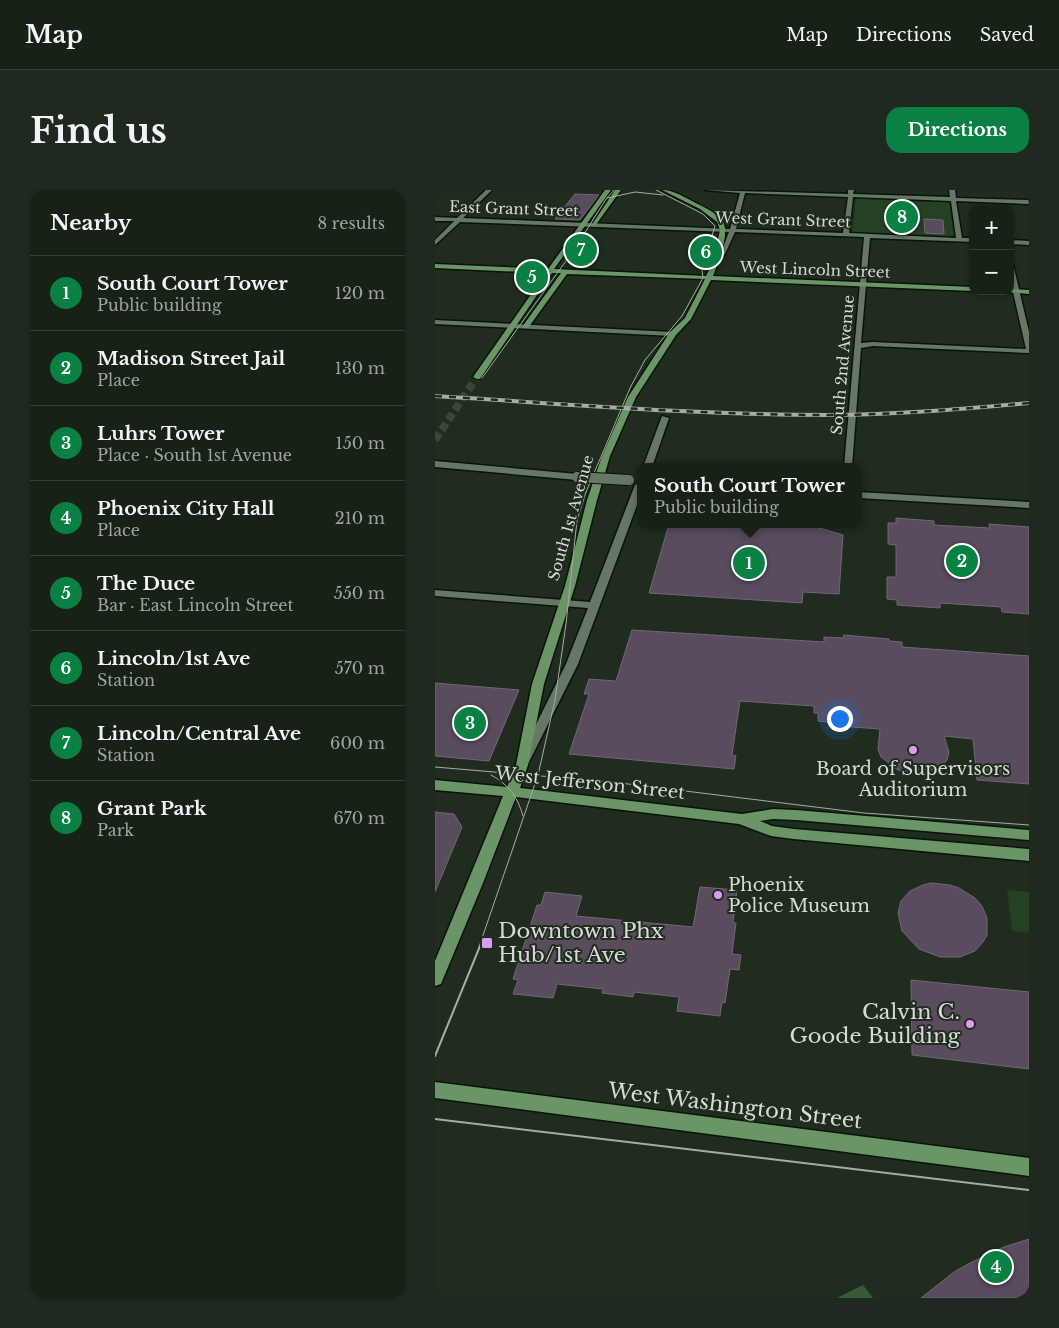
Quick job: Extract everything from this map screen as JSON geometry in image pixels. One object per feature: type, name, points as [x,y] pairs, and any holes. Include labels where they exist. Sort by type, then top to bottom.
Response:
[{"type":"main road","points":[[477,377],[515,326],[550,270],[608,190]]},
{"type":"main road","points":[[592,225],[618,190]]},
{"type":"main road","points":[[666,190],[713,214],[720,221],[723,230],[716,261]]},
{"type":"main road","name":"South 1st Avenue","points":[[435,979],[522,765],[538,684],[565,603],[592,500],[606,456],[632,396],[673,334],[688,320],[716,261]]},
{"type":"main road","name":"West Lincoln Street","points":[[435,266],[969,290]]},
{"type":"main road","points":[[527,327],[566,271]]},
{"type":"main road","points":[[1014,291],[1029,292]]},
{"type":"main road","name":"West Jefferson Street","points":[[435,785],[741,819],[780,814],[1029,835]]},
{"type":"main road","name":"West Jefferson Street","points":[[741,819],[771,831],[794,834],[1029,854]]},
{"type":"main road","name":"West Washington Street","points":[[435,1090],[1029,1168]]},
{"type":"street","points":[[435,243],[489,190]]},
{"type":"street","points":[[708,190],[851,193],[1029,202]]},
{"type":"street","points":[[952,190],[959,240]]},
{"type":"street","name":"South 1st Avenue","points":[[716,261],[726,251],[733,231],[742,191]]},
{"type":"street","points":[[846,235],[851,193]]},
{"type":"street","name":"East Grant Street","points":[[435,218],[592,225]]},
{"type":"street","name":"West Grant Street","points":[[592,225],[969,240]]},
{"type":"street","name":"South 2nd Avenue","points":[[848,463],[867,236]]},
{"type":"street","points":[[1014,242],[1029,243]]},
{"type":"street","points":[[858,346],[873,344],[1029,349],[1014,295]]},
{"type":"street","points":[[435,322],[673,334]]},
{"type":"street","points":[[648,463],[665,418]]},
{"type":"street","points":[[435,464],[637,481]]},
{"type":"street","name":"South 1st Avenue","points":[[522,765],[572,664],[637,493]]},
{"type":"street","points":[[862,495],[1029,505]]},
{"type":"street","points":[[435,593],[594,605]]},
{"type":"shaded area","points":[[856,198],[947,201],[949,202],[954,235],[945,237],[854,233],[852,232]]},
{"type":"shaded area","points":[[1007,890],[1029,892],[1029,933],[1012,931]]},
{"type":"shaded area","points":[[863,1285],[873,1298],[837,1298]]},
{"type":"building","points":[[575,194],[599,195],[580,220],[555,219]]},
{"type":"building","points":[[924,219],[943,220],[944,234],[925,233]]},
{"type":"building","points":[[896,518],[934,521],[934,525],[990,528],[989,524],[1029,527],[1029,614],[1002,612],[1001,607],[940,603],[940,608],[897,605],[897,600],[887,599],[887,577],[896,577],[896,545],[888,544],[888,523],[896,523]]},
{"type":"building","points":[[668,528],[819,528],[843,535],[839,594],[803,592],[802,603],[649,593]]},
{"type":"building","points":[[632,630],[824,642],[824,637],[843,638],[844,635],[889,639],[889,641],[902,642],[902,647],[1029,656],[1029,784],[977,780],[973,739],[944,736],[949,752],[947,760],[941,767],[921,774],[909,773],[898,770],[881,757],[878,749],[880,729],[837,726],[837,723],[818,721],[818,713],[814,713],[814,706],[740,701],[732,755],[736,756],[734,769],[569,754],[589,694],[584,694],[589,679],[616,681]]},
{"type":"building","points":[[435,683],[519,690],[489,761],[435,756]]},
{"type":"building","points":[[435,812],[454,814],[462,827],[435,892]]},
{"type":"building","points":[[931,883],[959,888],[975,898],[982,906],[987,918],[987,935],[975,951],[960,957],[940,957],[919,949],[902,931],[898,913],[901,901],[910,891]]},
{"type":"building","points":[[700,887],[737,890],[733,923],[736,923],[732,954],[741,955],[739,970],[730,969],[725,1003],[722,1002],[720,1016],[677,1011],[679,997],[634,992],[633,997],[602,993],[603,989],[557,984],[553,998],[513,994],[518,980],[513,979],[537,905],[541,905],[545,892],[582,896],[576,916],[693,927]]},
{"type":"building","name":"Calvin C. Goode Building","points":[[911,980],[1029,992],[1029,1069],[912,1055]]},
{"type":"building","points":[[1029,1239],[1029,1298],[921,1298],[954,1272],[972,1262],[1004,1247]]},
{"type":"tunnel","points":[[435,440],[477,377]]},
{"type":"tram line","points":[[482,378],[576,247],[606,199],[614,190]]},
{"type":"tram line","points":[[538,776],[555,700],[566,624],[577,520],[586,492],[631,386],[645,360],[682,316],[703,278],[702,270],[715,226],[703,214],[656,190]]},
{"type":"tram line","points":[[607,198],[635,192],[663,195]]},
{"type":"tram line","points":[[435,767],[538,776]]},
{"type":"tram line","points":[[491,775],[511,792],[523,816]]},
{"type":"tram line","points":[[479,947],[538,776]]},
{"type":"tram line","points":[[538,776],[612,782],[864,813],[1029,825]]},
{"type":"tram line","points":[[435,1056],[480,946]]},
{"type":"tram line","points":[[435,1119],[1029,1190]]},
{"type":"railway","points":[[435,396],[780,415],[879,414],[1029,403]]},
{"type":"place","name":"Grant Park","points":[[902,217]]},
{"type":"place","name":"Lincoln/Central Ave","points":[[581,250]]},
{"type":"place","name":"Lincoln/1st Ave","points":[[706,252]]},
{"type":"place","name":"The Duce","points":[[532,277]]},
{"type":"place","name":"Madison Street Jail","points":[[962,561]]},
{"type":"place","name":"South Court Tower","points":[[749,563]]},
{"type":"place","name":"Luhrs Tower","points":[[470,723]]},
{"type":"place","name":"Board of Supervisors Auditorium","points":[[913,750]]},
{"type":"place","name":"Phoenix Police Museum","points":[[718,895]]},
{"type":"place","name":"Downtown Phx Hub/1st Ave","points":[[487,943]]},
{"type":"place","name":"Calvin C. Goode Building","points":[[970,1024]]},
{"type":"place","name":"Phoenix City Hall","points":[[996,1267]]}]
